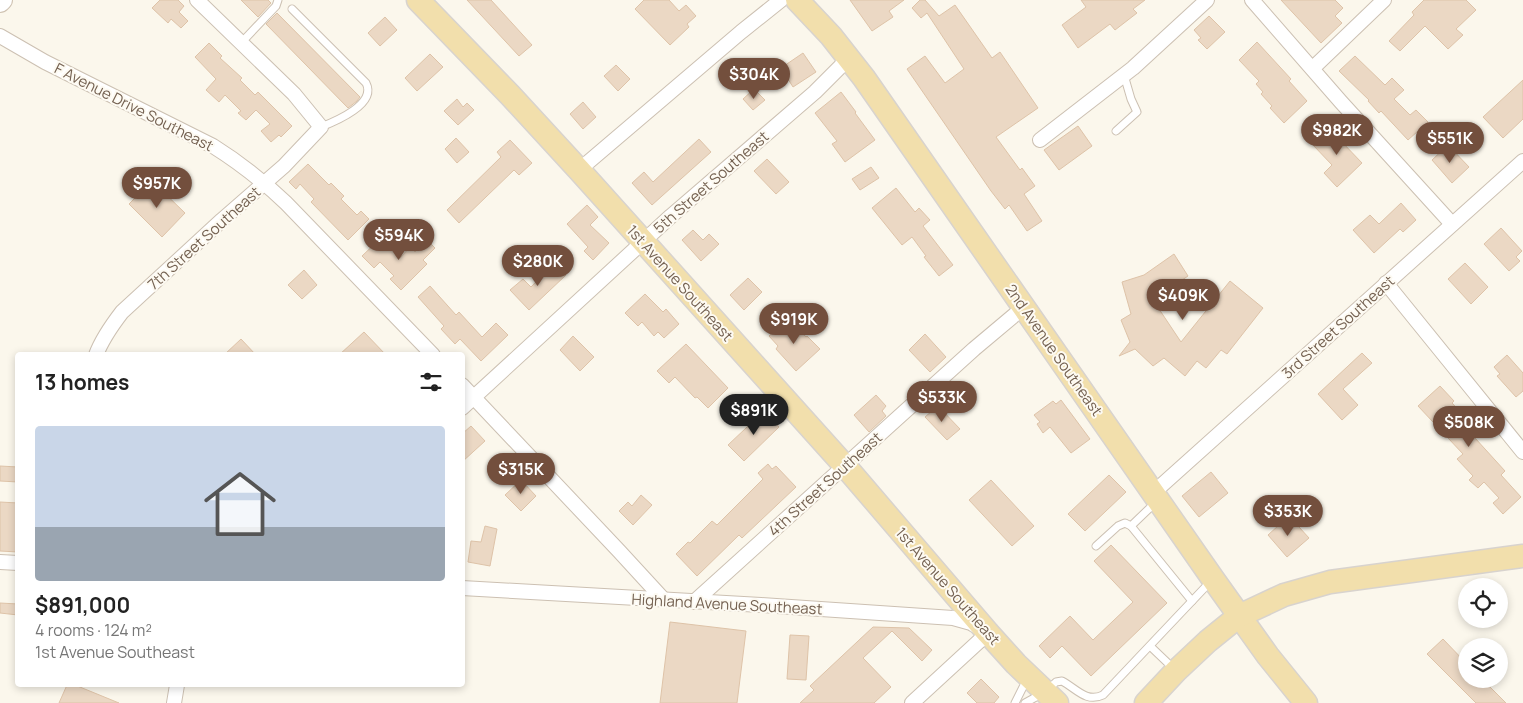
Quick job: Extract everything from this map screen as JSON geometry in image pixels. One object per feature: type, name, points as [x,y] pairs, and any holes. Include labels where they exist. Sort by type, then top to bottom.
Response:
[{"type":"main road","name":"1st Avenue Southeast","points":[[418,0],[579,170],[845,466],[988,633],[1051,698]]},
{"type":"main road","name":"2nd Avenue Southeast","points":[[797,0],[850,58],[1239,616],[1306,703]]},
{"type":"main road","points":[[1146,703],[1208,641],[1239,616],[1284,595],[1330,582],[1523,556]]},
{"type":"street","points":[[197,0],[294,94],[321,127]]},
{"type":"street","points":[[579,170],[781,0]]},
{"type":"street","points":[[1040,140],[1124,75],[1207,0]]},
{"type":"street","points":[[1252,0],[1341,102],[1452,224]]},
{"type":"street","points":[[1313,68],[1384,0]]},
{"type":"street","name":"F Avenue Drive Southeast","points":[[0,36],[45,62],[213,146],[237,161],[286,203],[430,352]]},
{"type":"street","name":"5th Street Southeast","points":[[465,405],[671,216],[814,92],[850,58]]},
{"type":"street","name":"7th Street Southeast","points":[[97,352],[110,327],[122,312],[284,166],[321,127]]},
{"type":"street","name":"3rd Street Southeast","points":[[1156,497],[1386,283],[1523,161]]},
{"type":"street","points":[[1386,283],[1523,452]]},
{"type":"street","name":"4th Street Southeast","points":[[694,602],[1024,306]]},
{"type":"street","points":[[465,388],[664,600]]},
{"type":"street","points":[[0,562],[15,563]]},
{"type":"street","name":"Highland Avenue Southeast","points":[[465,588],[953,618],[971,623],[988,633]]},
{"type":"street","points":[[912,703],[988,633]]},
{"type":"street","points":[[174,703],[178,687]]},
{"type":"lane","points":[[241,43],[276,6],[278,0]]},
{"type":"lane","points":[[292,9],[369,88],[364,100],[349,114],[321,127]]},
{"type":"lane","points":[[1116,131],[1136,112],[1124,75]]},
{"type":"lane","points":[[1131,526],[1156,497]]},
{"type":"lane","points":[[1096,546],[1118,526],[1125,523],[1131,526],[1192,601]]},
{"type":"lane","points":[[1025,703],[1051,698],[1056,682],[1062,681],[1091,701],[1098,699],[1104,695],[1213,579]]},
{"type":"lane","points":[[1150,646],[1176,671]]},
{"type":"lane","points":[[1015,703],[1029,676]]},
{"type":"building","points":[[160,0],[178,0],[184,6],[179,12],[188,21],[181,28],[171,19],[168,23],[152,8]]},
{"type":"building","points":[[241,0],[268,0],[271,3],[258,17]]},
{"type":"building","points":[[467,0],[491,0],[532,45],[519,56]]},
{"type":"building","points":[[644,0],[669,0],[679,11],[686,5],[696,16],[687,24],[689,27],[670,45],[635,9]]},
{"type":"building","points":[[850,0],[904,0],[889,11],[893,17],[872,31]]},
{"type":"building","points":[[920,0],[925,0],[939,16],[955,5],[992,58],[1000,52],[1038,108],[996,137],[1020,170],[1022,168],[1035,186],[1024,194],[1042,221],[1027,231],[1009,205],[1005,209],[991,191],[907,69],[925,56],[945,83],[964,69],[927,13],[921,18],[912,8]]},
{"type":"building","points":[[1081,0],[1145,0],[1133,9],[1137,13],[1115,30],[1110,24],[1078,48],[1062,25],[1086,7]]},
{"type":"building","points":[[1281,0],[1335,0],[1343,8],[1335,16],[1342,23],[1321,43]]},
{"type":"building","points":[[1424,0],[1466,0],[1476,10],[1456,29],[1463,35],[1448,49],[1425,26],[1400,51],[1389,41],[1414,15],[1412,12]]},
{"type":"building","points":[[277,13],[360,97],[357,101],[348,108],[266,24]]},
{"type":"building","points":[[1209,16],[1225,32],[1207,49],[1198,40],[1201,38],[1194,30]]},
{"type":"building","points":[[385,17],[397,30],[380,46],[368,33]]},
{"type":"building","points":[[1257,42],[1291,79],[1289,81],[1307,101],[1284,123],[1270,108],[1272,106],[1261,94],[1263,92],[1256,84],[1259,81],[1239,60]]},
{"type":"building","points":[[209,43],[222,56],[220,58],[242,78],[240,80],[255,95],[258,92],[292,126],[281,137],[279,135],[271,142],[261,131],[270,124],[256,110],[246,120],[238,113],[241,111],[225,95],[219,102],[206,90],[216,79],[195,57]]},
{"type":"building","points":[[803,53],[816,72],[793,87],[781,68]]},
{"type":"building","points":[[430,54],[443,67],[417,91],[405,78]]},
{"type":"building","points":[[1355,56],[1385,85],[1392,78],[1404,90],[1394,99],[1410,115],[1416,110],[1428,122],[1408,140],[1339,71]]},
{"type":"building","points":[[616,65],[630,79],[618,91],[604,76]]},
{"type":"building","points":[[1523,80],[1523,119],[1503,138],[1483,117]]},
{"type":"building","points":[[754,89],[765,100],[753,110],[743,99]]},
{"type":"building","points":[[841,92],[875,140],[845,162],[832,144],[837,141],[815,113]]},
{"type":"building","points":[[457,99],[463,107],[467,103],[474,110],[458,125],[444,111]]},
{"type":"building","points":[[583,102],[596,117],[583,129],[570,114]]},
{"type":"building","points":[[1078,126],[1092,146],[1059,170],[1044,150]]},
{"type":"building","points":[[1334,126],[1345,138],[1341,141],[1362,163],[1337,187],[1324,173],[1332,165],[1313,145]]},
{"type":"building","points":[[456,138],[469,152],[457,163],[445,149]]},
{"type":"building","points":[[699,139],[711,152],[652,205],[632,183],[644,172],[653,182]]},
{"type":"building","points":[[510,140],[532,163],[519,175],[514,170],[459,223],[447,210],[501,157],[497,152]]},
{"type":"building","points":[[1448,145],[1469,167],[1452,183],[1432,160]]},
{"type":"building","points":[[767,159],[789,182],[776,194],[754,171]]},
{"type":"building","points":[[308,164],[329,185],[331,183],[344,196],[341,199],[357,215],[361,211],[369,219],[348,240],[311,202],[314,199],[300,184],[296,189],[289,182]]},
{"type":"building","points":[[871,167],[879,178],[860,190],[852,179]]},
{"type":"building","points":[[152,181],[185,213],[162,237],[129,204]]},
{"type":"building","points":[[896,188],[915,212],[919,208],[930,220],[923,226],[953,265],[939,276],[924,257],[926,256],[912,237],[902,245],[872,208]]},
{"type":"building","points":[[1401,203],[1416,220],[1403,232],[1400,229],[1374,253],[1353,230],[1370,215],[1379,224]]},
{"type":"building","points":[[587,205],[598,217],[590,225],[609,243],[593,260],[584,251],[588,247],[567,224]]},
{"type":"building","points":[[1501,228],[1522,251],[1516,257],[1520,261],[1509,271],[1484,244]]},
{"type":"building","points":[[693,230],[703,240],[709,234],[719,244],[701,261],[682,240]]},
{"type":"building","points":[[381,238],[400,258],[410,247],[415,252],[427,240],[435,248],[423,260],[427,264],[401,290],[390,279],[394,276],[380,262],[374,268],[362,256]]},
{"type":"building","points":[[1174,254],[1188,276],[1153,300],[1181,342],[1230,281],[1263,308],[1227,354],[1221,350],[1206,368],[1197,361],[1185,376],[1164,358],[1153,366],[1135,349],[1119,356],[1130,342],[1121,320],[1131,314],[1122,282],[1144,275]]},
{"type":"building","points":[[554,263],[566,275],[529,310],[510,290],[523,279],[531,287]]},
{"type":"building","points":[[1465,263],[1488,287],[1471,304],[1448,279]]},
{"type":"building","points":[[304,270],[317,285],[302,299],[288,285]]},
{"type":"building","points":[[748,278],[762,292],[744,310],[730,295]]},
{"type":"building","points":[[430,286],[456,315],[459,312],[482,337],[496,323],[508,335],[481,361],[460,339],[455,344],[441,329],[444,326],[418,297]]},
{"type":"building","points":[[645,294],[663,312],[666,309],[679,324],[664,338],[658,332],[654,336],[642,322],[638,326],[625,313]]},
{"type":"building","points":[[789,318],[820,349],[796,371],[776,349],[778,346],[769,336]]},
{"type":"building","points":[[364,332],[383,352],[342,352]]},
{"type":"building","points":[[925,334],[946,357],[930,372],[909,350]]},
{"type":"building","points":[[573,336],[594,357],[580,371],[560,350]]},
{"type":"building","points":[[241,339],[253,352],[227,352]]},
{"type":"building","points":[[686,344],[728,388],[708,408],[697,397],[695,398],[675,377],[669,383],[657,371]]},
{"type":"building","points":[[1362,353],[1372,363],[1343,389],[1358,405],[1342,420],[1318,394]]},
{"type":"building","points":[[1507,355],[1523,373],[1523,391],[1516,397],[1497,376],[1500,374],[1494,367]]},
{"type":"building","points":[[1440,386],[1454,401],[1452,403],[1470,422],[1465,427],[1505,471],[1501,475],[1521,497],[1503,514],[1493,503],[1499,498],[1484,482],[1478,488],[1469,480],[1473,476],[1457,459],[1463,454],[1418,406]]},
{"type":"building","points":[[876,395],[886,406],[882,411],[886,416],[869,432],[854,415]]},
{"type":"building","points":[[1061,400],[1090,439],[1071,453],[1050,427],[1043,433],[1037,424],[1040,422],[1034,415],[1053,401],[1056,404]]},
{"type":"building","points":[[938,406],[960,429],[947,440],[925,417]]},
{"type":"building","points":[[764,411],[779,427],[744,461],[728,445]]},
{"type":"building","points":[[471,426],[485,441],[465,459],[465,431]]},
{"type":"building","points":[[768,464],[772,469],[776,466],[796,487],[742,538],[739,535],[697,576],[676,554],[712,521],[717,525],[763,479],[758,473]]},
{"type":"building","points":[[0,466],[15,467],[15,482],[0,481]]},
{"type":"building","points":[[1211,472],[1228,493],[1199,517],[1182,496]]},
{"type":"building","points":[[1109,475],[1126,492],[1085,531],[1068,514]]},
{"type":"building","points":[[521,480],[536,496],[521,511],[505,495]]},
{"type":"building","points":[[991,480],[1034,526],[1012,546],[969,500]]},
{"type":"building","points":[[641,495],[652,505],[633,525],[619,511],[628,502],[632,506]]},
{"type":"building","points":[[0,502],[15,503],[15,552],[0,551]]},
{"type":"building","points":[[1289,516],[1309,538],[1287,557],[1268,535]]},
{"type":"building","points":[[485,526],[497,529],[490,566],[468,562],[471,541],[481,542]]},
{"type":"building","points":[[1111,545],[1167,603],[1091,676],[1062,646],[1050,658],[1039,646],[1070,616],[1093,640],[1133,602],[1094,561]]},
{"type":"building","points":[[0,603],[15,604],[15,615],[0,613]]},
{"type":"building","points":[[670,622],[746,631],[737,703],[660,703]]},
{"type":"building","points":[[873,627],[909,628],[932,650],[922,661],[892,631],[863,658],[891,687],[874,703],[800,703],[814,690],[810,686]]},
{"type":"building","points":[[790,635],[809,636],[806,680],[787,679]]},
{"type":"building","points":[[1443,639],[1458,655],[1458,685],[1427,654]]},
{"type":"building","points":[[981,679],[999,697],[994,703],[977,703],[967,693]]},
{"type":"building","points":[[66,687],[80,687],[119,703],[59,703]]},
{"type":"building","points":[[1461,688],[1491,688],[1506,703],[1476,703]]}]
